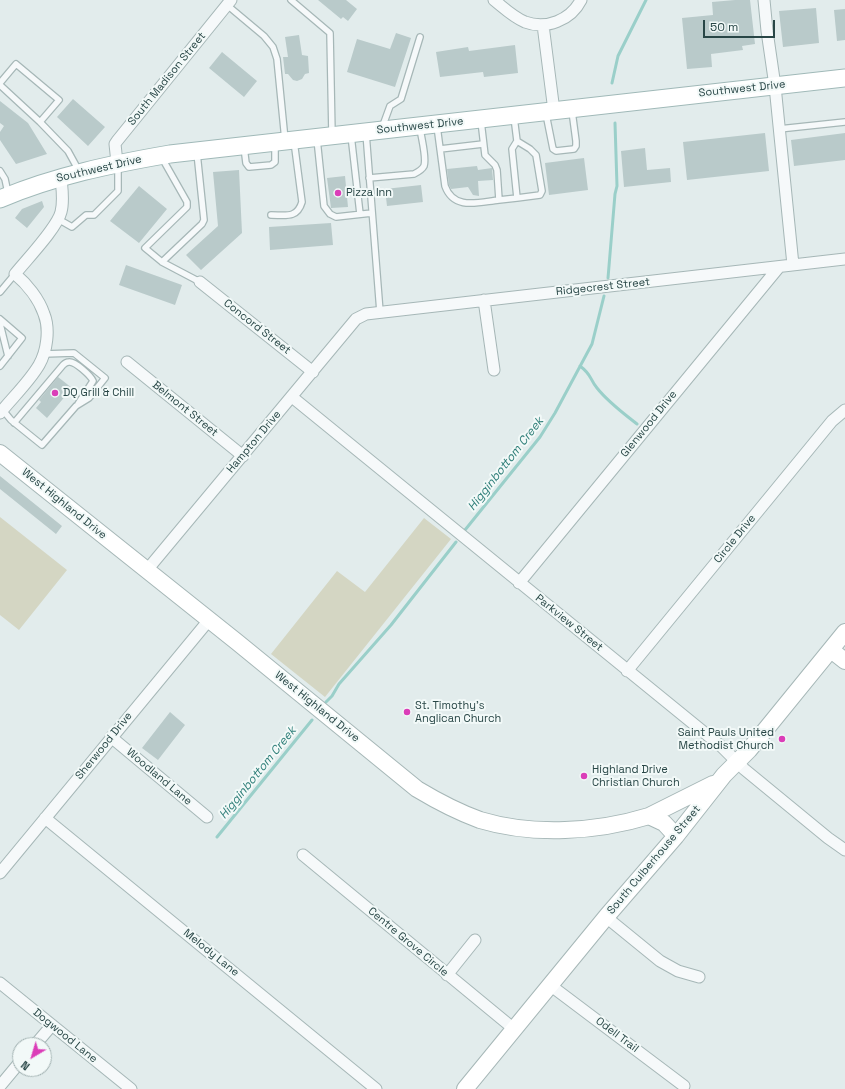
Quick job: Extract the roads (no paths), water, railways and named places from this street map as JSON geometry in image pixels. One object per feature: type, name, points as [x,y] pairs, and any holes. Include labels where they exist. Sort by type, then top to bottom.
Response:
[{"type":"main road","name":"Southwest Drive","points":[[4,197],[80,173],[118,164],[196,151],[845,78]]},
{"type":"street","points":[[494,0],[515,17],[524,22],[542,25],[563,20],[571,13],[581,0]]},
{"type":"street","points":[[764,0],[775,86],[793,265]]},
{"type":"street","name":"South Madison Street","points":[[118,164],[117,141],[229,2]]},
{"type":"street","points":[[542,25],[550,111]]},
{"type":"street","points":[[1,410],[39,365],[46,350],[47,330],[44,314],[35,296],[23,281],[15,274],[55,225],[61,213],[63,200],[61,178]]},
{"type":"street","name":"Ridgecrest Street","points":[[362,315],[845,260]]},
{"type":"street","name":"Glenwood Drive","points":[[519,583],[779,267]]},
{"type":"street","name":"Concord Street","points":[[200,282],[313,372]]},
{"type":"street","points":[[484,300],[494,370]]},
{"type":"street","name":"Hampton Drive","points":[[148,570],[356,319],[362,315]]},
{"type":"street","name":"Belmont Street","points":[[127,362],[243,456]]},
{"type":"street","name":"Parkview Street","points":[[292,397],[722,747],[736,762],[828,838],[845,850]]},
{"type":"street","name":"Circle Drive","points":[[627,671],[832,421],[845,410]]},
{"type":"street","name":"West Highland Drive","points":[[0,453],[148,570],[417,789],[455,810],[482,820],[502,825],[551,830],[591,828],[620,824],[650,816],[720,780]]},
{"type":"street","name":"Sherwood Drive","points":[[0,873],[209,620]]},
{"type":"street","name":"South Culberhouse Street","points":[[465,1089],[606,917],[676,836],[720,780],[749,750],[845,632]]},
{"type":"street","points":[[831,650],[845,661]]},
{"type":"street","name":"Woodland Lane","points":[[111,737],[207,818]]},
{"type":"street","points":[[650,816],[664,823],[676,836]]},
{"type":"street","name":"Melody Lane","points":[[45,818],[376,1089]]},
{"type":"street","name":"Centre Grove Circle","points":[[303,855],[514,1029]]},
{"type":"street","points":[[606,917],[660,961],[678,971],[699,976]]},
{"type":"street","points":[[448,975],[475,940]]},
{"type":"street","name":"Dogwood Lane","points":[[0,983],[131,1089]]},
{"type":"street","name":"Odell Trail","points":[[550,985],[684,1086]]},
{"type":"street","points":[[41,1037],[52,1025]]},
{"type":"street","points":[[0,1086],[12,1072]]},
{"type":"lane","points":[[290,0],[330,33],[324,136],[324,206],[330,214],[336,217],[372,213]]},
{"type":"lane","points":[[229,2],[264,36],[273,47],[277,58],[285,140],[302,202],[297,213],[291,215],[271,215]]},
{"type":"lane","points":[[360,214],[366,132],[390,106],[401,98],[420,37]]},
{"type":"lane","points":[[40,122],[59,100],[16,64],[0,84],[68,151],[80,173]]},
{"type":"lane","points":[[550,111],[553,149],[556,151],[568,150],[574,149],[576,146],[571,108]]},
{"type":"lane","points":[[514,115],[517,141],[512,149],[517,198]]},
{"type":"lane","points":[[481,119],[485,155],[495,165],[497,170],[499,200]]},
{"type":"lane","points":[[779,129],[845,122]]},
{"type":"lane","points":[[370,178],[414,174],[419,172],[424,167],[428,125]]},
{"type":"lane","points":[[428,125],[440,150],[445,186],[448,194],[453,199],[466,204],[540,195],[542,191],[536,156],[530,149],[517,141]]},
{"type":"lane","points":[[366,132],[380,312]]},
{"type":"lane","points":[[244,145],[247,165],[249,167],[272,165],[275,162],[285,140]]},
{"type":"lane","points":[[440,150],[483,144]]},
{"type":"lane","points":[[162,262],[202,224],[204,220],[196,151]]},
{"type":"lane","points":[[161,156],[187,202],[187,205],[145,248],[162,262],[200,282]]},
{"type":"lane","points":[[58,219],[72,227],[86,216],[94,215],[118,191],[118,164]]},
{"type":"lane","points":[[0,171],[5,179],[4,197]]},
{"type":"lane","points":[[0,292],[15,274]]},
{"type":"lane","points":[[0,319],[22,338],[0,366]]},
{"type":"lane","points":[[0,324],[8,356]]},
{"type":"lane","points":[[44,354],[74,353],[106,378],[89,398],[76,406]]},
{"type":"lane","points":[[1,410],[14,423],[42,445],[76,406],[93,382],[92,378],[76,364],[70,362],[63,365],[14,423]]},
{"type":"waterway","name":"Higginbottom Creek","points":[[612,83],[618,56],[646,0]]},
{"type":"waterway","name":"Higginbottom Creek","points":[[608,278],[615,194],[617,186],[615,123]]},
{"type":"waterway","name":"Higginbottom Creek","points":[[465,530],[540,437],[555,413],[592,344],[604,296]]},
{"type":"waterway","points":[[580,366],[589,374],[594,385],[606,398],[637,424]]},
{"type":"waterway","name":"Higginbottom Creek","points":[[326,702],[332,696],[339,684],[391,625],[456,542]]},
{"type":"waterway","name":"Higginbottom Creek","points":[[217,837],[312,720]]},
{"type":"place","name":"Pizza Inn","points":[[338,193]]},
{"type":"place","name":"DQ Grill & Chill","points":[[55,393]]},
{"type":"place","name":"St. Timothy's Anglican Church","points":[[407,712]]},
{"type":"place","name":"Saint Pauls United Methodist Church","points":[[782,739]]},
{"type":"place","name":"Highland Drive Christian Church","points":[[584,776]]}]
